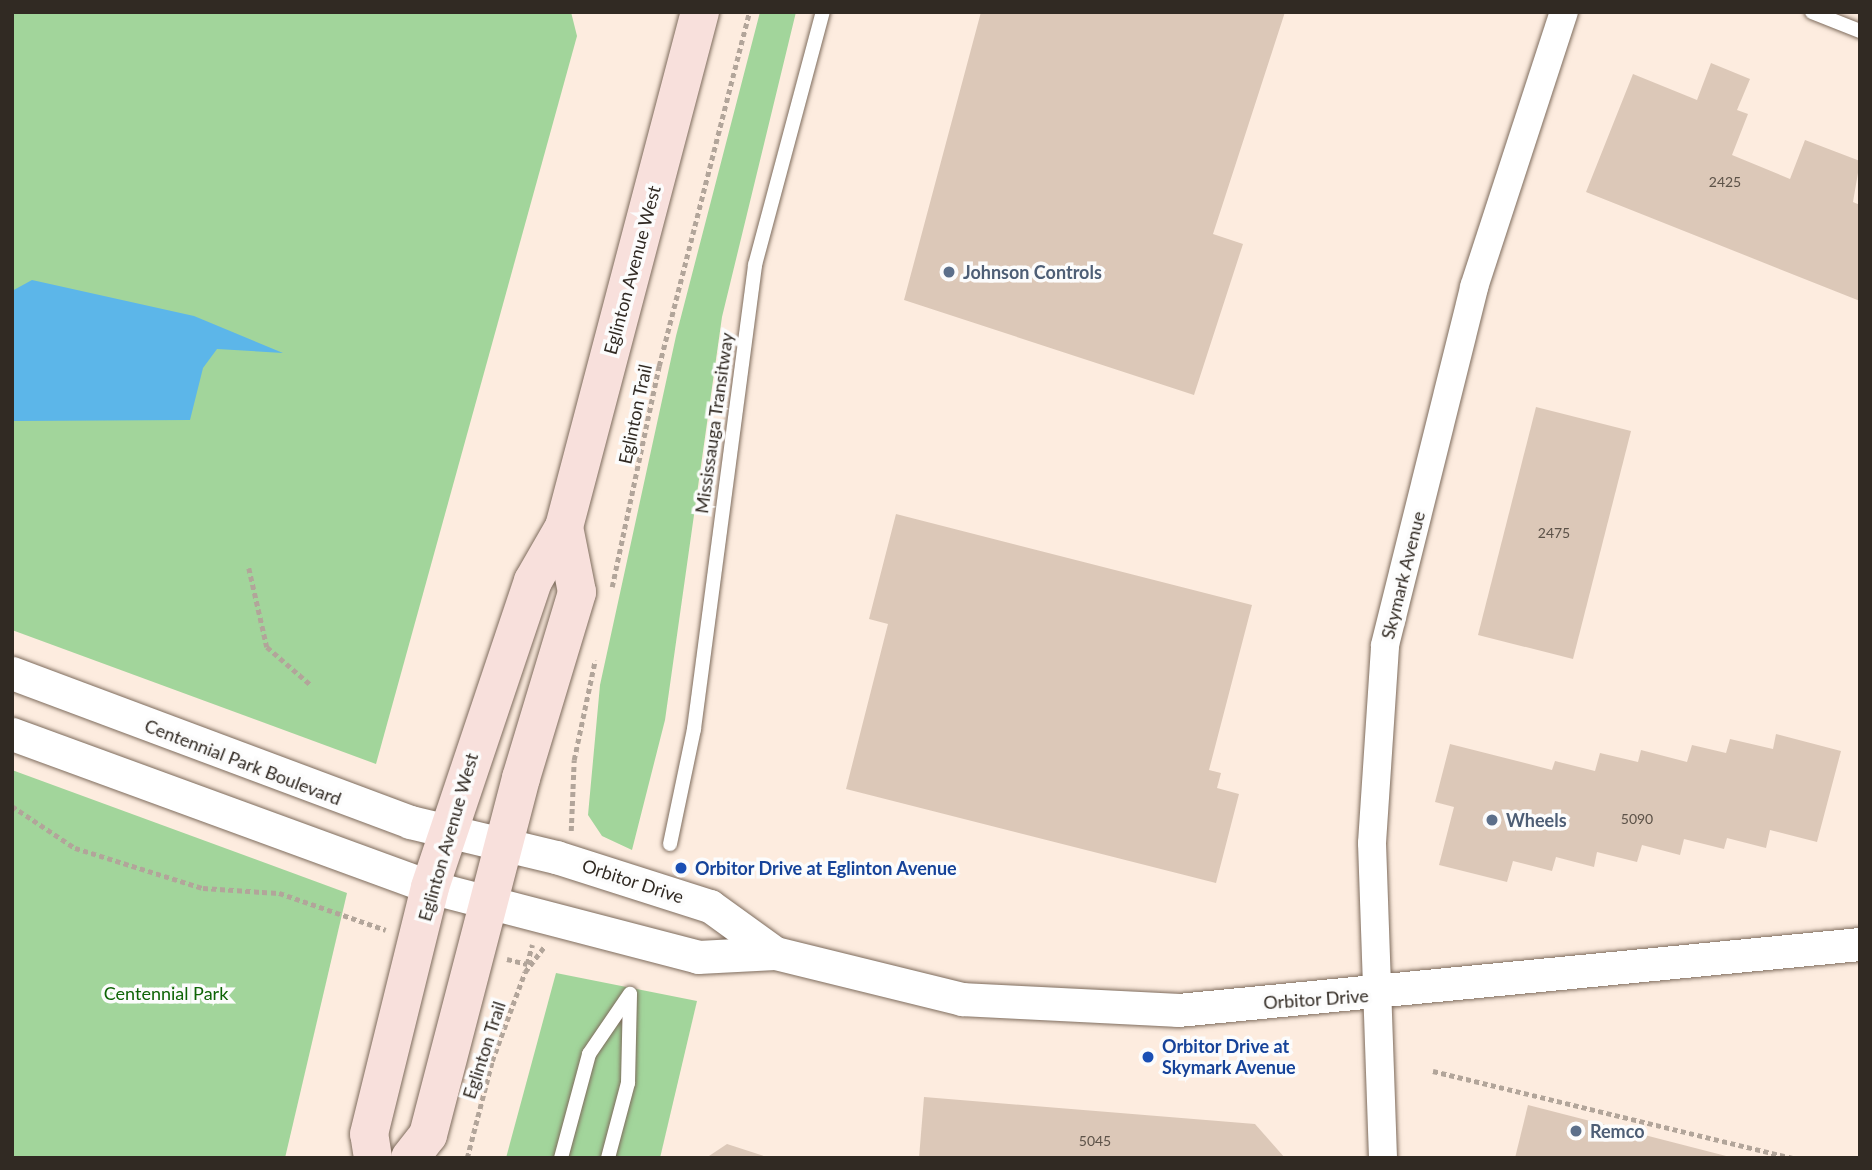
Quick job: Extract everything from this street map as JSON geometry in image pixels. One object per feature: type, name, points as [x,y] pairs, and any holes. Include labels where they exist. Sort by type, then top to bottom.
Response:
[{"type":"main road","name":"Eglinton Avenue West","points":[[373,1158],[369,1134],[462,895],[533,581],[564,527],[700,12]]},
{"type":"main road","name":"Eglinton Avenue West","points":[[410,1158],[428,1135],[462,895],[477,838],[577,592],[564,527]]},
{"type":"street","name":"Skymark Avenue","points":[[1383,1158],[1380,994],[1372,844],[1385,645],[1474,286],[1564,12]]},
{"type":"street","name":"Centennial Park Boulevard","points":[[12,673],[354,803],[477,838]]},
{"type":"street","points":[[12,734],[462,895]]},
{"type":"street","name":"Orbitor Drive","points":[[477,838],[710,906],[775,953]]},
{"type":"street","name":"Orbitor Drive","points":[[462,895],[698,957],[775,953],[962,999],[1065,1009],[1178,1010],[1380,994],[1860,944]]},
{"type":"lane","name":"Mississauga Transitway","points":[[670,844],[694,729],[755,265],[823,12]]},
{"type":"lane","points":[[1812,12],[1860,30]]},
{"type":"lane","points":[[561,1158],[589,1054],[630,994],[628,1083],[608,1158]]},
{"type":"path","name":"Eglinton Trail","points":[[611,591],[659,366],[749,12]]},
{"type":"path","points":[[249,568],[267,647],[311,685]]},
{"type":"path","points":[[570,826],[574,760],[597,653]]},
{"type":"path","points":[[12,806],[75,848],[203,888],[279,893],[385,930]]},
{"type":"path","name":"Eglinton Trail","points":[[467,1158],[508,1015],[526,972],[541,957]]},
{"type":"path","points":[[1433,1071],[1794,1158]]},
{"type":"green space","points":[[12,12],[571,12],[577,36],[376,764],[12,630]]},
{"type":"green space","points":[[760,12],[796,12],[722,317],[665,720],[632,850],[602,836],[588,815],[600,685],[676,336]]},
{"type":"green space","name":"Centennial Park","points":[[12,770],[347,893],[285,1158],[12,1158]]},
{"type":"green space","points":[[556,973],[697,1001],[660,1158],[506,1158]]},
{"type":"water","points":[[32,280],[194,316],[283,353],[217,349],[203,368],[190,420],[14,421],[12,291]]},
{"type":"building","points":[[981,12],[1285,12],[1213,234],[1243,244],[1194,395],[904,300]]},
{"type":"building","points":[[1711,63],[1750,79],[1737,110],[1748,114],[1732,155],[1790,179],[1805,140],[1860,161],[1853,202],[1860,205],[1860,301],[1586,192],[1633,74],[1697,100]]},
{"type":"building","points":[[1536,407],[1631,431],[1573,659],[1478,635]]},
{"type":"building","points":[[896,514],[1252,605],[1209,770],[1221,773],[1217,788],[1239,794],[1216,883],[846,789],[888,624],[869,619]]},
{"type":"building","points":[[1776,734],[1841,751],[1817,842],[1770,830],[1766,848],[1727,838],[1724,849],[1684,839],[1680,855],[1642,845],[1637,862],[1597,852],[1594,867],[1556,857],[1552,871],[1513,861],[1507,882],[1439,865],[1454,807],[1435,802],[1450,744],[1552,770],[1555,761],[1595,771],[1600,753],[1638,762],[1641,750],[1687,762],[1692,745],[1726,753],[1730,739],[1773,749]]},
{"type":"building","points":[[924,1097],[1255,1124],[1285,1158],[919,1158]]},
{"type":"building","name":"Remco","points":[[1528,1105],[1730,1157],[1730,1158],[1515,1158]]},
{"type":"building","points":[[727,1144],[767,1157],[767,1158],[706,1158]]},
{"type":"place","name":"Johnson Controls","points":[[949,272]]},
{"type":"place","name":"Wheels","points":[[1492,820]]},
{"type":"place","name":"Orbitor Drive at Eglinton Avenue","points":[[681,868]]},
{"type":"place","name":"Orbitor Drive at Skymark Avenue","points":[[1148,1057]]},
{"type":"place","name":"Remco","points":[[1576,1131]]}]
